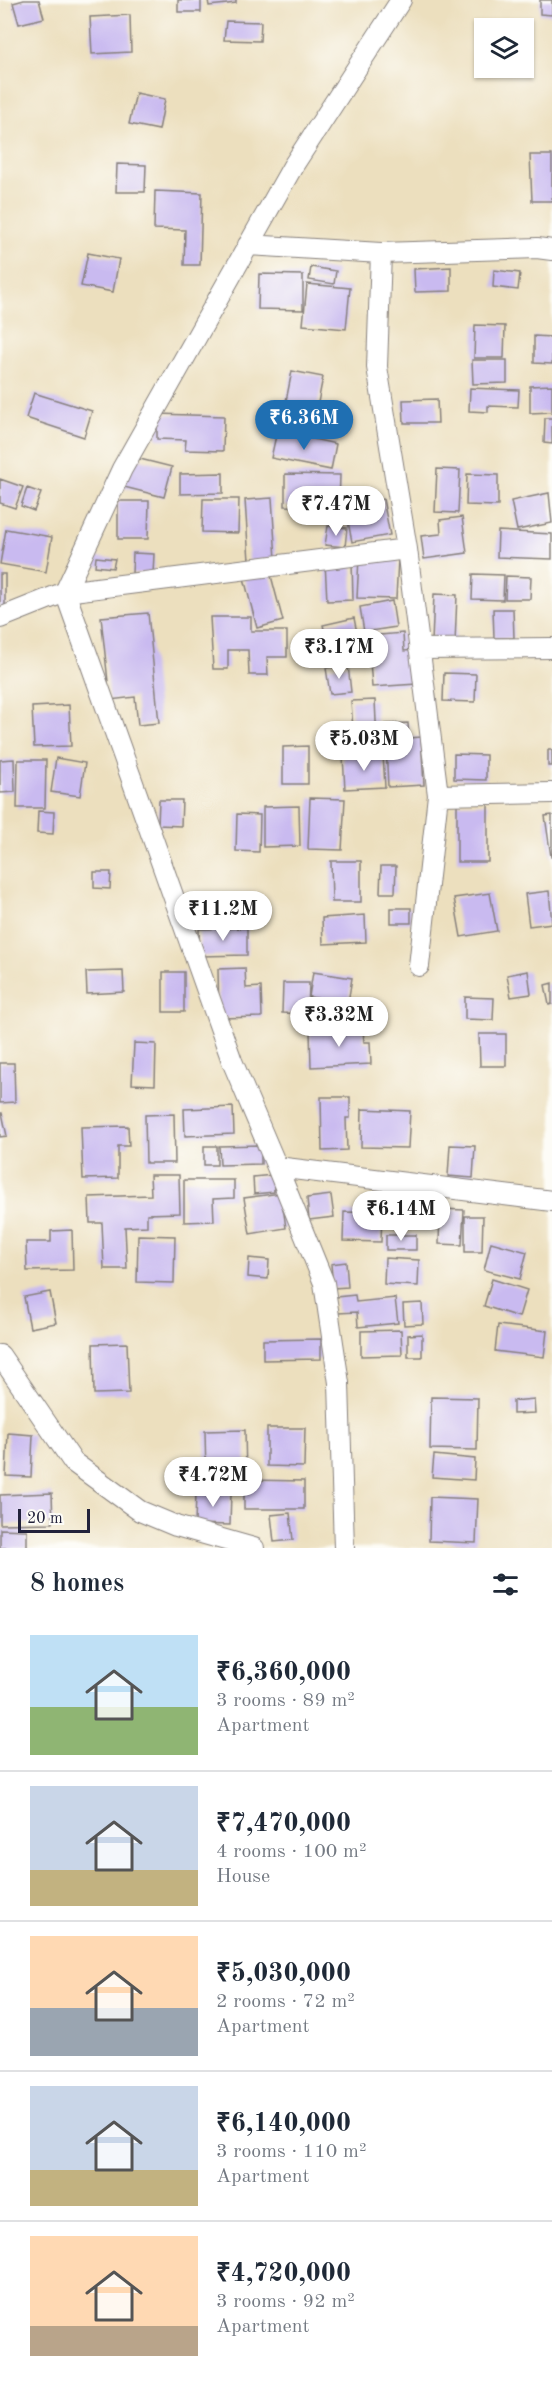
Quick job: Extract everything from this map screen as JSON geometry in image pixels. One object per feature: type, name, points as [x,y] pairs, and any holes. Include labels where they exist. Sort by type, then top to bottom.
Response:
[{"type":"street","points":[[344,1548],[339,1383],[324,1283],[278,1167],[232,1061],[65,592],[122,469],[248,245],[293,166],[401,0]]},
{"type":"street","points":[[248,245],[381,253],[537,248],[552,250]]},
{"type":"street","points":[[381,253],[377,368],[406,549],[438,795],[419,966]]},
{"type":"street","points":[[0,618],[65,592],[406,549]]},
{"type":"street","points":[[419,649],[552,648]]},
{"type":"street","points":[[438,795],[552,793]]},
{"type":"street","points":[[278,1167],[552,1201]]},
{"type":"street","points":[[0,1355],[73,1462],[140,1510],[176,1526],[255,1548]]},
{"type":"building","points":[[39,0],[44,18],[19,24],[13,3]]},
{"type":"building","points":[[178,0],[201,0],[201,12],[178,12]]},
{"type":"building","points":[[208,0],[236,0],[236,3],[209,6]]},
{"type":"building","points":[[540,0],[552,0],[552,15],[540,14]]},
{"type":"building","points":[[130,15],[131,52],[92,54],[90,17]]},
{"type":"building","points":[[226,21],[261,22],[260,41],[224,40]]},
{"type":"building","points":[[136,93],[165,99],[159,130],[129,124]]},
{"type":"building","points":[[530,155],[552,155],[552,201],[532,201]]},
{"type":"building","points":[[117,164],[146,165],[145,192],[116,192]]},
{"type":"building","points":[[155,191],[202,193],[200,265],[184,265],[185,230],[154,229]]},
{"type":"building","points":[[88,253],[119,259],[113,292],[81,286]]},
{"type":"building","points":[[311,267],[336,271],[334,284],[309,280]]},
{"type":"building","points":[[451,267],[451,291],[415,292],[414,269]]},
{"type":"building","points":[[494,270],[520,273],[518,290],[493,287]]},
{"type":"building","points":[[259,274],[303,275],[303,310],[258,309]]},
{"type":"building","points":[[307,284],[350,288],[346,329],[303,325]]},
{"type":"building","points":[[475,325],[505,326],[504,358],[474,358]]},
{"type":"building","points":[[534,336],[552,337],[552,364],[534,363]]},
{"type":"building","points":[[472,360],[507,360],[507,383],[473,384]]},
{"type":"building","points":[[292,371],[323,377],[316,413],[300,410],[298,419],[283,416]]},
{"type":"building","points":[[552,385],[552,412],[530,413],[530,386]]},
{"type":"building","points":[[470,388],[519,390],[518,407],[488,406],[488,412],[469,411]]},
{"type":"building","points":[[34,393],[92,411],[84,437],[26,418]]},
{"type":"building","points":[[437,399],[438,423],[404,423],[403,400]]},
{"type":"building","points":[[157,414],[224,416],[223,451],[185,450],[186,440],[157,439]]},
{"type":"building","points":[[545,418],[552,418],[552,444],[544,443]]},
{"type":"building","points":[[277,431],[336,444],[331,470],[271,458]]},
{"type":"building","points":[[132,457],[172,467],[164,497],[124,487]]},
{"type":"building","points":[[437,469],[460,470],[458,513],[435,512]]},
{"type":"building","points":[[223,473],[223,493],[180,494],[180,474]]},
{"type":"building","points":[[285,474],[340,475],[339,507],[285,506]]},
{"type":"building","points":[[467,474],[498,475],[498,506],[466,505]]},
{"type":"building","points":[[0,479],[23,487],[15,508],[0,503]]},
{"type":"building","points":[[27,488],[41,493],[34,511],[21,506]]},
{"type":"building","points":[[549,493],[552,523],[517,530],[511,501]]},
{"type":"building","points":[[272,498],[276,559],[249,561],[245,500]]},
{"type":"building","points":[[203,499],[239,499],[238,533],[202,532]]},
{"type":"building","points":[[383,499],[390,535],[352,542],[345,506]]},
{"type":"building","points":[[118,501],[149,501],[148,539],[118,539]]},
{"type":"building","points":[[462,517],[467,553],[424,559],[421,536],[441,534],[440,520]]},
{"type":"building","points":[[328,526],[347,528],[345,547],[325,545]]},
{"type":"building","points":[[6,529],[52,537],[46,572],[0,564]]},
{"type":"building","points":[[498,531],[552,534],[552,559],[497,557]]},
{"type":"building","points":[[133,553],[154,554],[153,574],[132,573]]},
{"type":"building","points":[[96,557],[115,559],[113,568],[95,566]]},
{"type":"building","points":[[359,557],[398,558],[396,599],[357,598]]},
{"type":"building","points":[[352,561],[353,600],[327,601],[325,562]]},
{"type":"building","points":[[270,572],[283,621],[257,628],[244,578]]},
{"type":"building","points":[[0,574],[5,574],[5,608],[0,608]]},
{"type":"building","points":[[473,574],[504,575],[503,600],[472,599]]},
{"type":"building","points":[[506,576],[531,577],[530,599],[505,599]]},
{"type":"building","points":[[434,594],[457,595],[455,643],[432,642]]},
{"type":"building","points":[[392,601],[396,627],[364,632],[360,607]]},
{"type":"building","points":[[493,609],[513,609],[514,638],[494,638]]},
{"type":"building","points":[[148,613],[159,723],[138,725],[135,697],[110,700],[101,617]]},
{"type":"building","points":[[210,617],[251,617],[251,631],[287,631],[287,657],[267,657],[268,675],[249,675],[248,650],[228,650],[228,669],[213,669]]},
{"type":"building","points":[[354,618],[359,643],[329,650],[323,625]]},
{"type":"building","points":[[403,633],[404,651],[414,650],[417,684],[372,687],[368,636]]},
{"type":"building","points":[[348,665],[351,692],[330,694],[326,668]]},
{"type":"building","points":[[444,673],[476,674],[475,702],[443,701]]},
{"type":"building","points":[[375,700],[377,743],[354,744],[351,701]]},
{"type":"building","points":[[69,705],[71,746],[34,747],[32,707]]},
{"type":"building","points":[[408,723],[409,738],[421,737],[424,785],[388,787],[385,724]]},
{"type":"building","points":[[308,746],[308,784],[283,784],[283,747]]},
{"type":"building","points":[[548,750],[552,750],[552,766],[548,766]]},
{"type":"building","points":[[454,754],[486,755],[486,780],[454,779]]},
{"type":"building","points":[[383,755],[385,787],[345,789],[343,757]]},
{"type":"building","points":[[56,758],[85,763],[80,796],[51,792]]},
{"type":"building","points":[[14,759],[15,792],[0,793],[0,760]]},
{"type":"building","points":[[18,760],[46,760],[45,808],[17,808]]},
{"type":"building","points":[[310,798],[345,799],[342,850],[308,849]]},
{"type":"building","points":[[159,800],[182,800],[181,826],[158,825]]},
{"type":"building","points":[[457,804],[488,804],[488,862],[457,862]]},
{"type":"building","points":[[299,806],[300,846],[263,847],[263,807]]},
{"type":"building","points":[[38,811],[54,812],[53,834],[37,833]]},
{"type":"building","points":[[237,814],[260,815],[259,852],[236,851]]},
{"type":"building","points":[[552,815],[552,857],[551,857],[545,816]]},
{"type":"building","points":[[331,861],[361,861],[361,902],[332,902]]},
{"type":"building","points":[[381,866],[396,866],[395,893],[380,893]]},
{"type":"building","points":[[94,872],[111,872],[110,889],[94,888]]},
{"type":"building","points":[[549,891],[552,923],[529,926],[525,894]]},
{"type":"building","points":[[490,893],[497,931],[461,937],[454,898]]},
{"type":"building","points":[[391,908],[411,908],[411,923],[391,923]]},
{"type":"building","points":[[365,915],[366,942],[323,944],[322,918]]},
{"type":"building","points":[[247,928],[247,955],[200,956],[199,929]]},
{"type":"building","points":[[245,968],[246,988],[261,987],[262,1017],[219,1018],[218,969]]},
{"type":"building","points":[[123,971],[124,992],[87,994],[86,972]]},
{"type":"building","points":[[528,971],[531,994],[511,997],[507,975]]},
{"type":"building","points":[[163,972],[184,972],[184,1012],[163,1012]]},
{"type":"building","points":[[313,972],[352,978],[348,1003],[309,997]]},
{"type":"building","points":[[283,983],[309,983],[308,1014],[282,1013]]},
{"type":"building","points":[[552,983],[552,1004],[549,1005],[545,985]]},
{"type":"building","points":[[465,997],[494,998],[493,1020],[465,1019]]},
{"type":"building","points":[[363,1029],[364,1042],[370,1042],[371,1064],[311,1067],[310,1031]]},
{"type":"building","points":[[479,1034],[506,1034],[506,1066],[480,1066]]},
{"type":"building","points":[[134,1043],[156,1044],[155,1085],[132,1084]]},
{"type":"building","points":[[0,1063],[14,1063],[15,1102],[0,1103]]},
{"type":"building","points":[[321,1097],[350,1097],[350,1118],[346,1118],[347,1150],[322,1151]]},
{"type":"building","points":[[233,1107],[234,1134],[185,1136],[184,1109]]},
{"type":"building","points":[[362,1109],[410,1111],[408,1148],[361,1147]]},
{"type":"building","points":[[0,1113],[2,1113],[7,1136],[0,1137]]},
{"type":"building","points":[[174,1114],[175,1163],[146,1163],[145,1115]]},
{"type":"building","points":[[128,1126],[129,1146],[118,1146],[118,1178],[83,1179],[81,1127]]},
{"type":"building","points":[[261,1145],[261,1164],[220,1165],[219,1146]]},
{"type":"building","points":[[450,1145],[475,1146],[473,1178],[448,1176]]},
{"type":"building","points":[[204,1146],[217,1146],[217,1165],[204,1165]]},
{"type":"building","points":[[150,1175],[179,1175],[180,1213],[147,1214],[147,1226],[125,1227],[127,1269],[104,1269],[102,1223],[90,1223],[89,1197],[151,1195]]},
{"type":"building","points":[[273,1175],[274,1192],[254,1194],[253,1177]]},
{"type":"building","points":[[184,1180],[234,1180],[234,1198],[213,1199],[214,1221],[184,1222]]},
{"type":"building","points":[[281,1193],[286,1228],[250,1234],[244,1198]]},
{"type":"building","points":[[331,1195],[334,1217],[309,1220],[307,1198]]},
{"type":"building","points":[[440,1209],[464,1210],[462,1245],[439,1244]]},
{"type":"building","points":[[344,1212],[382,1213],[381,1242],[343,1241]]},
{"type":"building","points":[[465,1216],[483,1216],[482,1252],[465,1252]]},
{"type":"building","points":[[72,1230],[73,1270],[27,1271],[26,1242],[51,1242],[51,1231]]},
{"type":"building","points":[[138,1235],[175,1236],[174,1283],[137,1282]]},
{"type":"building","points":[[386,1235],[416,1235],[416,1250],[386,1250]]},
{"type":"building","points":[[491,1242],[527,1252],[520,1279],[484,1270]]},
{"type":"building","points":[[249,1258],[269,1260],[268,1279],[248,1277]]},
{"type":"building","points":[[385,1258],[419,1260],[418,1286],[384,1284]]},
{"type":"building","points":[[346,1262],[348,1287],[333,1288],[331,1264]]},
{"type":"building","points":[[492,1279],[527,1290],[519,1317],[484,1306]]},
{"type":"building","points":[[50,1292],[56,1323],[30,1328],[24,1297]]},
{"type":"building","points":[[355,1295],[356,1302],[395,1298],[398,1323],[358,1327],[357,1312],[338,1313],[336,1297]]},
{"type":"building","points":[[422,1303],[423,1324],[404,1325],[403,1304]]},
{"type":"building","points":[[498,1325],[547,1331],[544,1357],[495,1351]]},
{"type":"building","points":[[401,1330],[402,1355],[361,1356],[361,1331]]},
{"type":"building","points":[[422,1334],[422,1357],[408,1357],[408,1335]]},
{"type":"building","points":[[321,1339],[321,1359],[263,1360],[263,1340]]},
{"type":"building","points":[[127,1343],[129,1393],[94,1394],[93,1344]]},
{"type":"building","points":[[431,1397],[478,1398],[477,1450],[430,1449]]},
{"type":"building","points":[[534,1399],[535,1413],[513,1414],[513,1401]]},
{"type":"building","points":[[267,1428],[305,1428],[304,1467],[267,1466]]},
{"type":"building","points":[[245,1430],[246,1475],[206,1476],[205,1431]]},
{"type":"building","points":[[8,1433],[33,1435],[31,1477],[6,1476]]},
{"type":"building","points":[[434,1455],[475,1459],[474,1480],[432,1477]]},
{"type":"building","points":[[244,1480],[304,1481],[304,1509],[244,1509]]},
{"type":"building","points":[[196,1492],[231,1493],[230,1525],[195,1524]]},
{"type":"building","points":[[52,1493],[53,1523],[0,1524],[0,1495]]},
{"type":"building","points":[[430,1497],[478,1499],[476,1543],[429,1541]]},
{"type":"building","points":[[290,1513],[293,1540],[274,1542],[271,1515]]},
{"type":"building","points":[[0,1529],[27,1530],[27,1548],[0,1548]]}]
